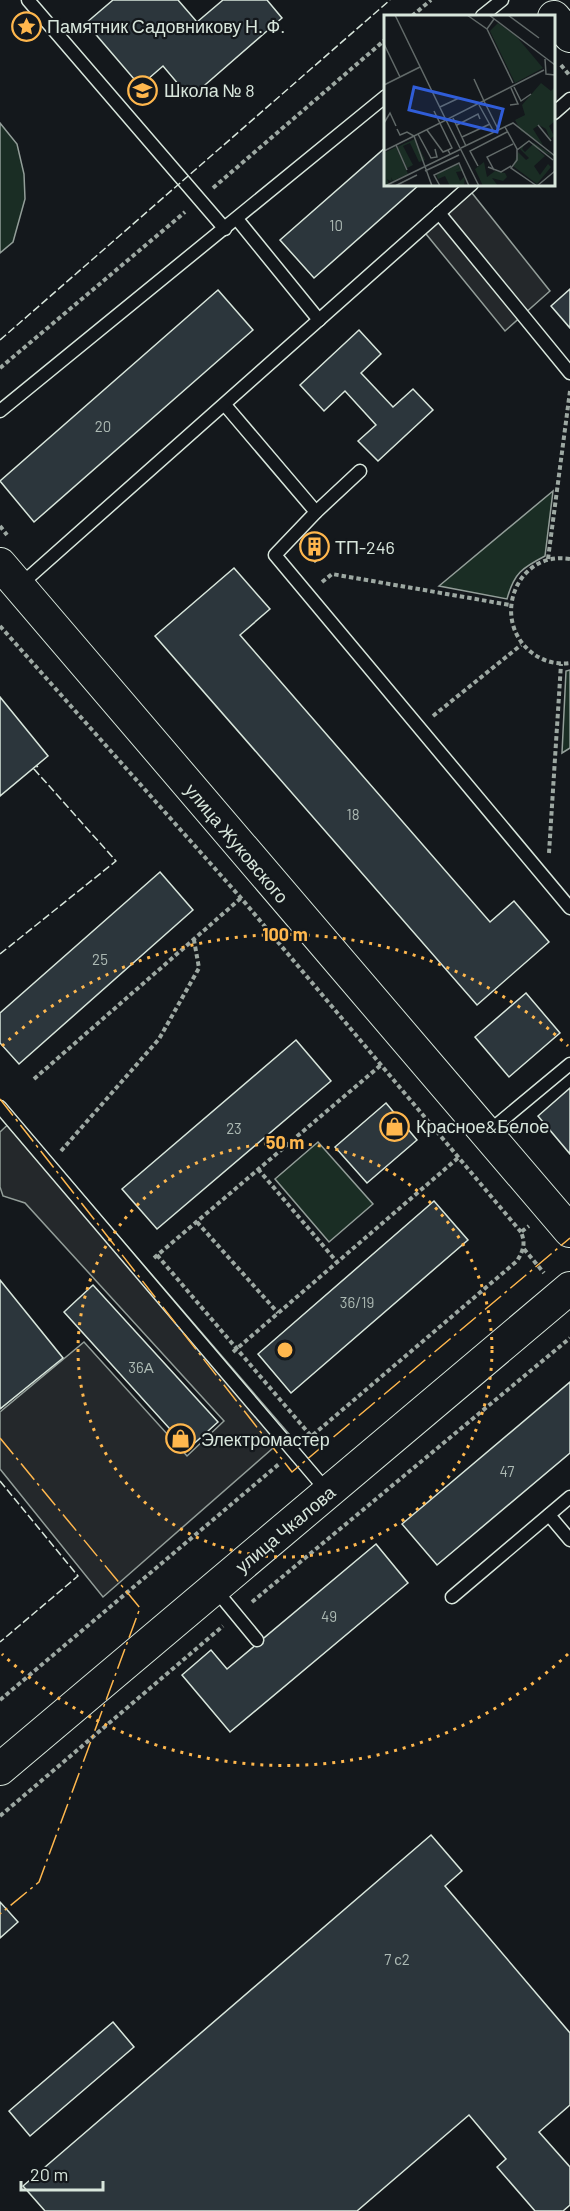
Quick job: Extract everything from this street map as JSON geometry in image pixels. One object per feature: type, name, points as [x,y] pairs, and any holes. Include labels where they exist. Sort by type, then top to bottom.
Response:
[{"type":"street","points":[[540,0],[551,15]]},
{"type":"street","points":[[555,19],[570,36]]},
{"type":"street","name":"улица Жуковского","points":[[9,575],[570,1231]]},
{"type":"street","name":"улица Чкалова","points":[[0,1769],[570,1288]]},
{"type":"lane","points":[[28,0],[225,229]]},
{"type":"lane","points":[[483,15],[502,0]]},
{"type":"lane","points":[[0,411],[384,98]]},
{"type":"lane","points":[[555,112],[570,99]]},
{"type":"lane","points":[[9,575],[225,405],[470,186]]},
{"type":"lane","points":[[439,213],[570,373]]},
{"type":"lane","points":[[237,219],[319,320]]},
{"type":"lane","points":[[225,405],[316,512]]},
{"type":"lane","points":[[360,471],[274,555],[570,908]]},
{"type":"lane","points":[[487,1133],[570,1064]]},
{"type":"lane","points":[[0,1107],[328,1492]]},
{"type":"lane","points":[[452,1597],[570,1497]]},
{"type":"lane","points":[[549,1515],[570,1540]]},
{"type":"lane","points":[[214,1588],[257,1640]]},
{"type":"path","points":[[413,15],[431,0]]},
{"type":"path","points":[[548,560],[570,391]]},
{"type":"path","points":[[570,559],[548,560],[530,569],[517,585],[510,605],[510,619],[521,645],[539,659],[561,664],[570,663]]},
{"type":"path","points":[[307,593],[332,574],[510,605]]},
{"type":"path","points":[[0,626],[241,898],[522,1232]]},
{"type":"path","points":[[419,727],[521,645]]},
{"type":"path","points":[[547,880],[561,664]]},
{"type":"path","points":[[34,1079],[241,898]]},
{"type":"path","points":[[58,1154],[159,1039],[199,968],[194,940]]},
{"type":"path","points":[[139,1270],[381,1065]]},
{"type":"path","points":[[219,1364],[459,1157]]},
{"type":"path","points":[[258,1169],[337,1262]]},
{"type":"path","points":[[197,1222],[278,1313]]},
{"type":"path","points":[[157,1255],[311,1436]]},
{"type":"path","points":[[0,1816],[570,1338]]},
{"type":"green space","points":[[0,123],[17,144],[24,174],[25,199],[13,242],[0,253]]},
{"type":"green space","points":[[553,491],[545,556],[520,572],[507,599],[439,586]]},
{"type":"green space","points":[[570,670],[570,748],[562,753],[566,671]]},
{"type":"green space","points":[[318,1142],[373,1204],[329,1242],[275,1179]]},
{"type":"shaded area","points":[[468,188],[550,291],[505,331],[422,229]]},
{"type":"shaded area","points":[[16,1117],[289,1434],[103,1597],[0,1469],[0,1412],[84,1342],[187,1456],[224,1421],[25,1203],[3,1196],[0,1187],[0,1132]]},
{"type":"building","points":[[113,0],[178,0],[197,22],[223,0],[267,0],[282,18],[190,98],[163,66],[140,86],[86,23]]},
{"type":"building","points":[[384,149],[384,186],[418,186],[314,278],[280,240]]},
{"type":"building","points":[[570,289],[570,328],[551,306]]},
{"type":"building","points":[[218,290],[253,330],[34,522],[0,481]]},
{"type":"building","points":[[359,330],[381,354],[361,373],[393,407],[413,389],[433,410],[378,461],[358,441],[376,425],[345,391],[324,411],[300,385]]},
{"type":"building","name":"ТП-246","points":[[313,533],[328,551],[315,562],[300,544]]},
{"type":"building","points":[[234,568],[270,609],[240,635],[490,922],[514,901],[549,942],[477,1005],[155,636]]},
{"type":"building","points":[[0,697],[48,756],[0,796]]},
{"type":"building","points":[[160,872],[193,910],[19,1064],[0,1043],[0,1013]]},
{"type":"building","points":[[526,993],[560,1033],[509,1077],[475,1037]]},
{"type":"building","points":[[296,1040],[331,1081],[157,1229],[122,1189]]},
{"type":"building","points":[[570,1088],[570,1154],[538,1116]]},
{"type":"building","points":[[386,1103],[417,1140],[367,1183],[335,1147]]},
{"type":"building","points":[[434,1201],[468,1240],[291,1393],[258,1354]]},
{"type":"building","points":[[0,1280],[63,1358],[0,1409]]},
{"type":"building","points":[[93,1285],[218,1422],[188,1449],[64,1312]]},
{"type":"building","points":[[570,1382],[570,1453],[437,1565],[402,1524]]},
{"type":"building","points":[[376,1544],[408,1583],[230,1732],[182,1675],[211,1650],[227,1669]]},
{"type":"building","points":[[431,1835],[462,1871],[445,1886],[570,2033],[570,2105],[539,2132],[570,2167],[570,2205],[563,2211],[535,2211],[497,2167],[506,2159],[469,2115],[357,2211],[45,2211],[23,2186]]},
{"type":"building","points":[[0,1902],[18,1922],[0,1938]]},
{"type":"building","points":[[113,2022],[134,2047],[30,2136],[9,2111]]},
{"type":"fence","points":[[0,340],[390,0]]},
{"type":"fence","points":[[0,954],[116,861],[34,769],[38,766]]},
{"type":"fence","points":[[0,1481],[78,1576],[0,1642]]},
{"type":"power","points":[[0,1099],[292,1472],[570,1238]]},
{"type":"power","points":[[0,1438],[140,1608],[39,1882],[0,1914]]},
{"type":"place","name":"Памятник Садовникову Н. Ф.","points":[[26,26]]},
{"type":"place","name":"Школа № 8","points":[[143,90]]},
{"type":"place","name":"ТП-246","points":[[314,547]]},
{"type":"place","name":"Красное&Белое","points":[[395,1126]]},
{"type":"place","name":"Электромастер","points":[[180,1439]]}]
